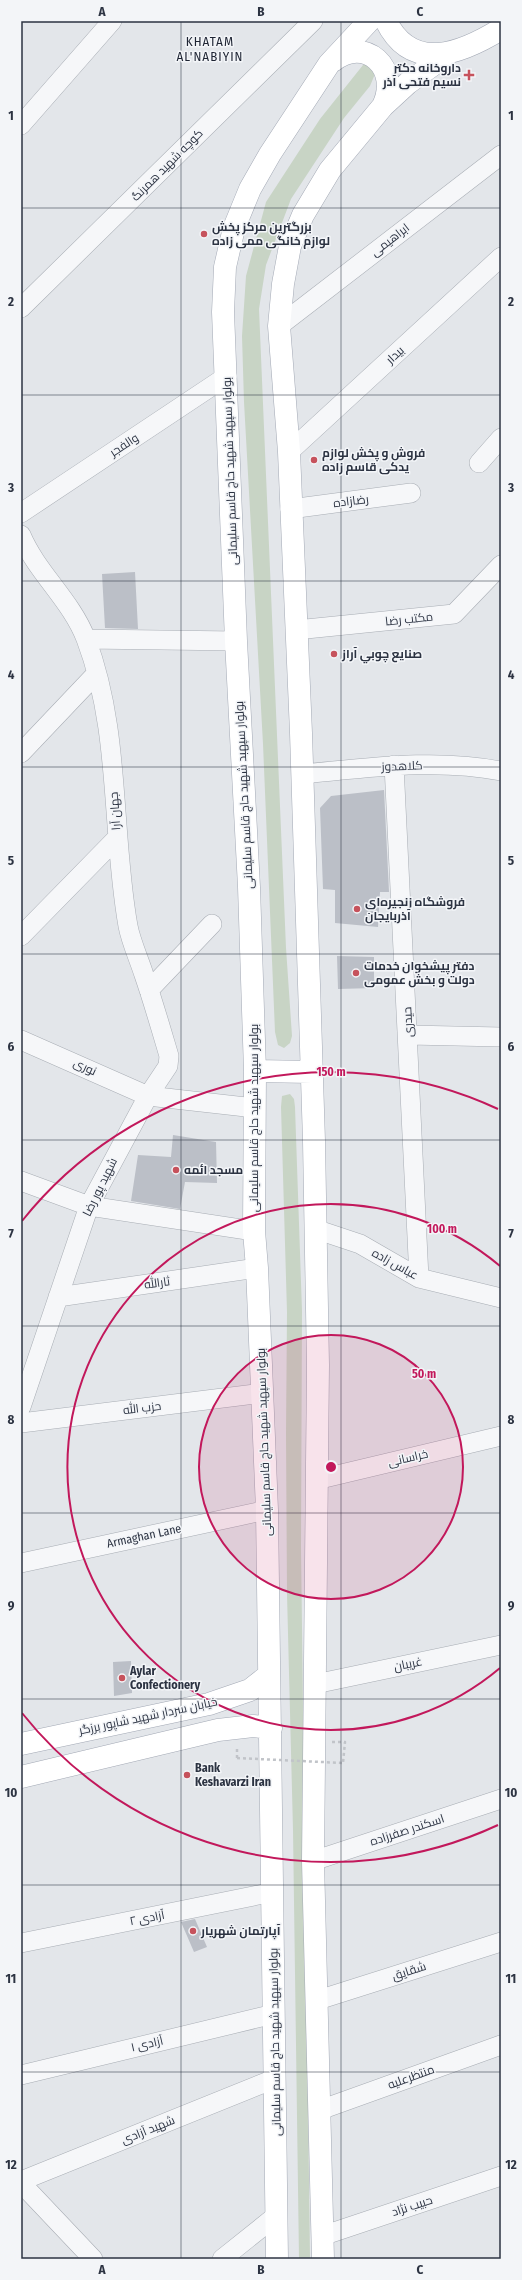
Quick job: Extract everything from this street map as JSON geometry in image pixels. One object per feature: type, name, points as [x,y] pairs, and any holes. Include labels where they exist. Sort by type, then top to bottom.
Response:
[{"type":"main road","name":"بولوار سپهبد شهید حاج قاسم سلیمانی","points":[[278,2259],[274,2079],[271,1728],[267,1510],[263,1393],[254,1231],[255,1071],[249,887],[236,641],[227,376],[223,312],[224,267],[234,228],[250,189],[270,154],[329,64],[369,21]]},
{"type":"main road","points":[[386,21],[394,35],[412,49],[434,55],[449,53]]},
{"type":"main road","points":[[323,2259],[318,2000],[313,1861],[318,1365],[312,1072],[303,774],[290,509],[289,452],[279,326],[283,284],[290,246],[302,215],[330,170],[383,106],[408,83],[449,53],[490,36],[501,29]]},
{"type":"main road","points":[[329,64],[339,56],[352,52],[365,53],[376,59],[385,69],[389,81],[389,94],[383,106]]},
{"type":"main road","points":[[255,1071],[312,1072]]},
{"type":"main road","name":"خیابان سردار شهید شاپور برزگر","points":[[21,1744],[209,1704],[250,1690],[269,1675]]},
{"type":"main road","points":[[209,1704],[222,1712],[224,1718],[223,1725],[218,1730]]},
{"type":"main road","points":[[21,1776],[218,1730],[253,1726],[271,1728]]},
{"type":"street","points":[[21,125],[112,21]]},
{"type":"street","name":"کوچه شهید همرنگ","points":[[21,308],[313,21]]},
{"type":"street","name":"ابراهیمی","points":[[279,326],[501,155]]},
{"type":"street","name":"بیدار","points":[[289,452],[501,257]]},
{"type":"street","name":"والفجر","points":[[21,513],[227,376]]},
{"type":"street","points":[[479,463],[501,438]]},
{"type":"street","name":"رضازاده","points":[[290,509],[411,493]]},
{"type":"street","name":"جهان آرا","points":[[21,535],[25,559],[70,606],[86,639],[107,720],[117,838],[128,927],[169,1056],[168,1066],[148,1096]]},
{"type":"street","name":"مکتب رضا","points":[[296,630],[454,614],[501,565]]},
{"type":"street","points":[[86,639],[236,641]]},
{"type":"street","points":[[21,754],[96,674]]},
{"type":"street","name":"کلاهدوز","points":[[303,774],[394,765],[475,766],[501,771]]},
{"type":"street","name":"حیدری","points":[[394,765],[419,1278]]},
{"type":"street","points":[[21,936],[117,838]]},
{"type":"street","points":[[149,990],[212,924]]},
{"type":"street","points":[[408,1035],[501,1037]]},
{"type":"street","name":"نوری","points":[[21,1040],[148,1096]]},
{"type":"street","points":[[148,1096],[255,1108]]},
{"type":"street","name":"شهید پور رضا","points":[[21,1407],[89,1206],[148,1096]]},
{"type":"street","points":[[21,1181],[89,1206],[254,1231]]},
{"type":"street","name":"عباس زاده","points":[[315,1229],[360,1244],[419,1278],[501,1298]]},
{"type":"street","name":"ثارالله","points":[[58,1297],[257,1268]]},
{"type":"street","name":"حزب الله","points":[[21,1423],[263,1393]]},
{"type":"street","name":"خراسانی","points":[[316,1480],[501,1436]]},
{"type":"street","name":"Armaghan Lane","points":[[21,1563],[267,1510]]},
{"type":"street","name":"غریبان","points":[[315,1684],[501,1645]]},
{"type":"street","name":"اسکندر صفرزاده","points":[[313,1861],[501,1799]]},
{"type":"street","name":"آزادی ۲","points":[[21,1943],[273,1892]]},
{"type":"street","name":"شقایق","points":[[318,2000],[501,1942]]},
{"type":"street","name":"آزادی ۱","points":[[21,2074],[274,2014]]},
{"type":"street","name":"منتظرعلیه","points":[[320,2110],[501,2045]]},
{"type":"street","name":"شهید آزادی","points":[[21,2182],[274,2079]]},
{"type":"street","name":"حبیب نژاد","points":[[322,2236],[501,2176]]},
{"type":"street","points":[[21,2182],[93,2259]]},
{"type":"street","points":[[222,2259],[277,2216]]},
{"type":"path","points":[[237,1758],[343,1763],[344,1742]]},
{"type":"green space","points":[[370,62],[375,74],[370,86],[344,118],[291,199],[266,265],[259,309],[286,948],[292,1036],[290,1043],[284,1048],[278,1045],[275,1032],[263,744],[244,402],[242,336],[246,276],[266,202],[320,119],[363,65]]},
{"type":"green space","points":[[290,1094],[294,1099],[295,1107],[302,1311],[301,1548],[310,2259],[299,2259],[293,1830],[287,1594],[287,1312],[281,1107],[282,1096]]},
{"type":"building","points":[[135,572],[138,629],[105,628],[102,574]]},
{"type":"building","points":[[384,790],[389,892],[380,892],[378,927],[335,923],[335,890],[323,889],[320,808],[331,796]]},
{"type":"building","name":"دفتر پیشخوان خدمات دولت و بخش عمومی","points":[[337,956],[374,957],[374,988],[338,989]]},
{"type":"building","name":"مسجد ائمه","points":[[173,1135],[216,1142],[217,1183],[185,1182],[180,1209],[131,1201],[138,1155],[171,1157]]},
{"type":"building","name":"Aylar Confectionery","points":[[131,1661],[132,1693],[114,1696],[113,1662]]},
{"type":"building","name":"آپارتمان شهریار","points":[[195,1919],[207,1947],[194,1952],[181,1922]]},
{"type":"place","name":"داروخانه دکتر نسیم فتحی آذر","points":[[469,75]]},
{"type":"place","name":"بزرگترین مرکز پخش لوازم خانگی ممی زاده","points":[[204,234]]},
{"type":"place","name":"فروش و پخش لوازم یدکی قاسم زاده","points":[[314,460]]},
{"type":"place","name":"صنايع چوبي آراز","points":[[334,654]]},
{"type":"place","name":"فروشگاه زنجیره‌ای آذربایجان","points":[[357,909]]},
{"type":"place","name":"دفتر پیشخوان خدمات دولت و بخش عمومی","points":[[356,973]]},
{"type":"place","name":"مسجد ائمه","points":[[176,1170]]},
{"type":"place","name":"Aylar Confectionery","points":[[122,1678]]},
{"type":"place","name":"Bank Keshavarzi Iran","points":[[187,1775]]},
{"type":"place","name":"آپارتمان شهریار","points":[[193,1931]]},
{"type":"district","name":"KHATAM AL'NABIYIN","points":[[210,48]]}]
